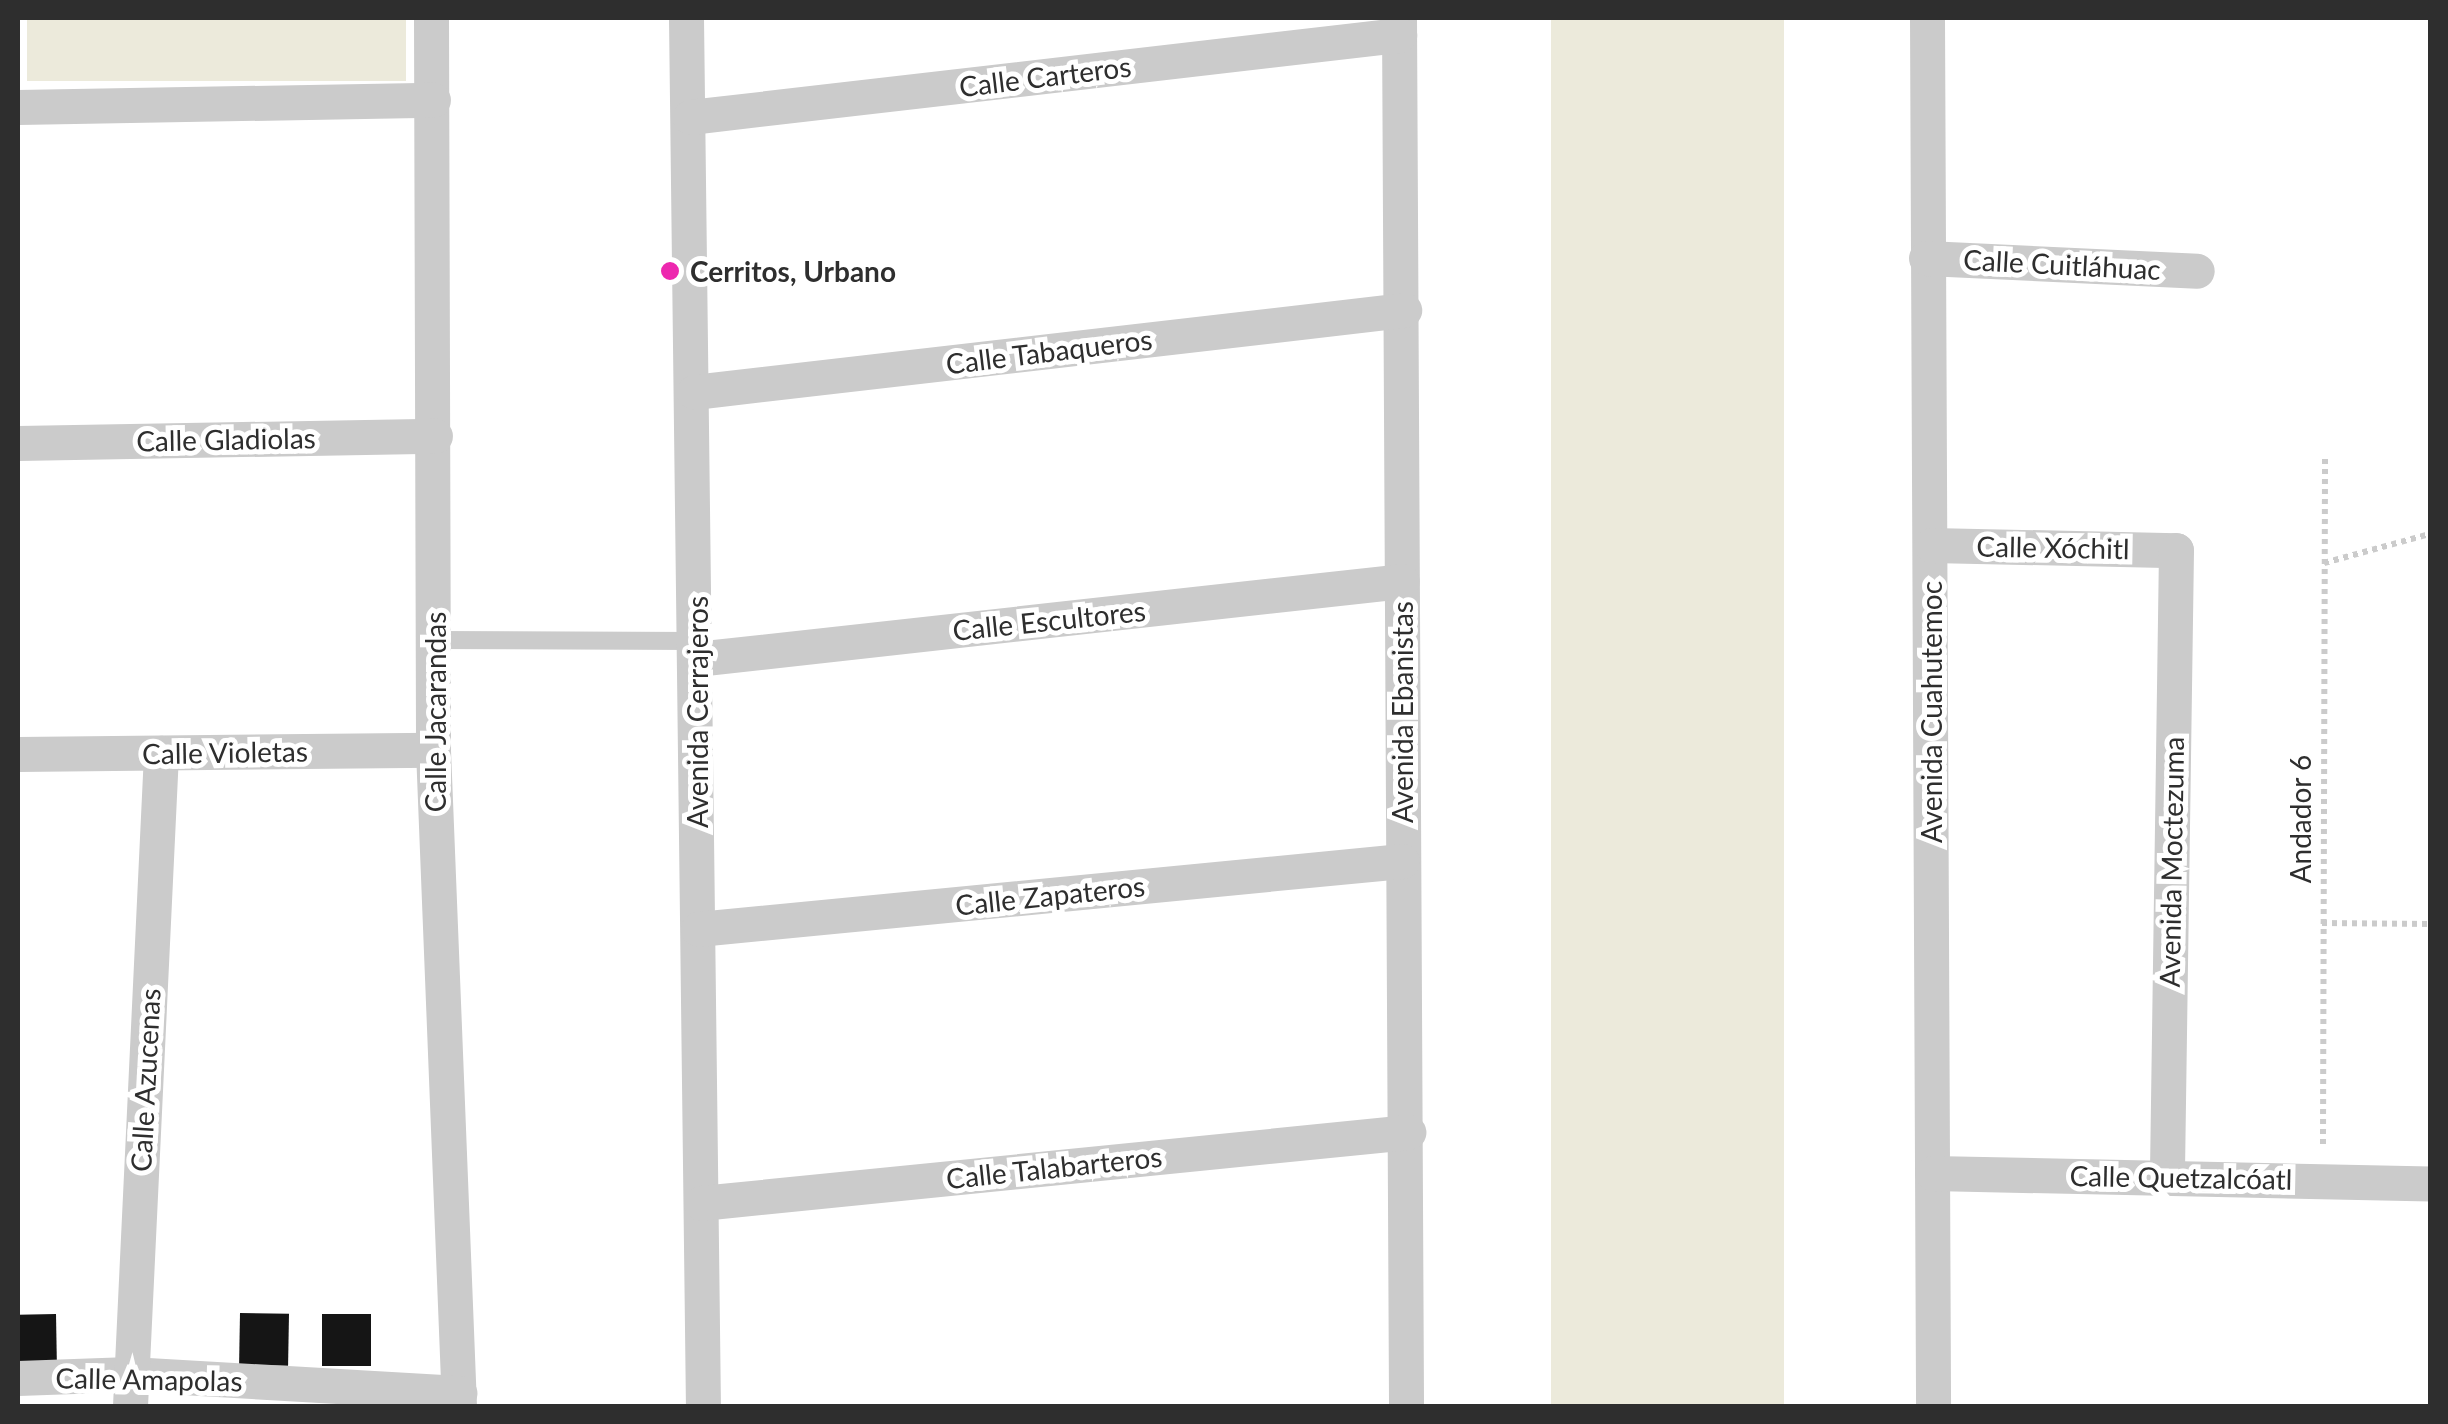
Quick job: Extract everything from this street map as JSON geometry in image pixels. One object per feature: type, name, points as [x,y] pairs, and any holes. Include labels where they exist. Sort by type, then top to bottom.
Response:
[{"type":"street","name":"Calle Jacarandas","points":[[431,18],[436,436],[432,750],[459,1400]]},
{"type":"street","name":"Avenida Cerrajeros","points":[[686,18],[694,392],[703,1406]]},
{"type":"street","name":"Avenida Cuahutemoc","points":[[1927,18],[1934,1406]]},
{"type":"street","name":"Calle Carteros","points":[[690,118],[1399,26]]},
{"type":"street","name":"Avenida Ebanistas","points":[[1399,26],[1404,310],[1402,861],[1408,1132],[1405,1406]]},
{"type":"street","points":[[18,107],[434,100]]},
{"type":"street","name":"Calle Cuitláhuac","points":[[1926,258],[2197,271]]},
{"type":"street","name":"Calle Tabaqueros","points":[[694,392],[1404,310]]},
{"type":"street","name":"Calle Gladiolas","points":[[18,442],[436,436]]},
{"type":"street","name":"Calle Xóchitl","points":[[1931,545],[2176,550]]},
{"type":"street","name":"Avenida Moctezuma","points":[[2167,1175],[2176,550]]},
{"type":"street","name":"Calle Escultores","points":[[696,650],[1402,581]]},
{"type":"street","name":"Calle Violetas","points":[[18,754],[432,750]]},
{"type":"street","name":"Calle Azucenas","points":[[130,1390],[161,753]]},
{"type":"street","name":"Calle Zapateros","points":[[698,929],[1402,861]]},
{"type":"street","name":"Calle Talabarteros","points":[[701,1203],[1408,1132]]},
{"type":"street","name":"Calle Quetzalcóatl","points":[[1932,1173],[2430,1182]]},
{"type":"street","name":"Calle Amapolas","points":[[18,1378],[130,1390],[459,1400]]},
{"type":"lane","points":[[434,640],[696,650]]},
{"type":"path","name":"Andador 6","points":[[2323,1180],[2325,457]]},
{"type":"path","points":[[2324,563],[2430,534]]},
{"type":"path","points":[[2322,923],[2430,924]]},
{"type":"shaded area","points":[[27,18],[406,18],[406,81],[27,81]]},
{"type":"shaded area","points":[[1551,18],[1784,18],[1784,1406],[1551,1406]]},
{"type":"building","points":[[240,1313],[289,1314],[288,1366],[239,1365]]},
{"type":"building","points":[[56,1314],[57,1366],[19,1367],[18,1315]]},
{"type":"building","points":[[322,1314],[371,1314],[371,1366],[322,1366]]},
{"type":"place","name":"Cerritos, Urbano","points":[[670,271]]}]
